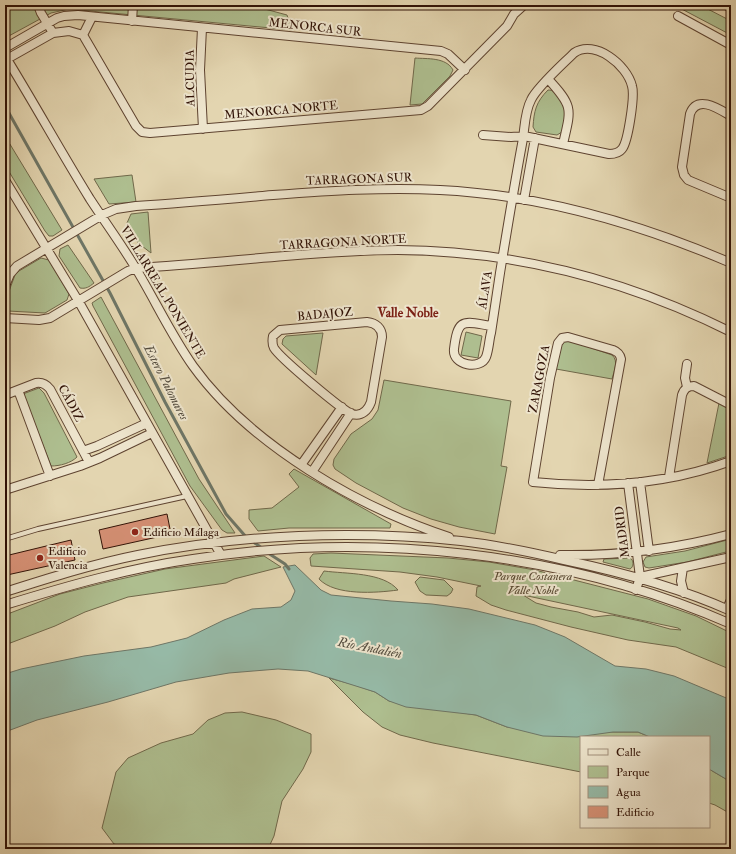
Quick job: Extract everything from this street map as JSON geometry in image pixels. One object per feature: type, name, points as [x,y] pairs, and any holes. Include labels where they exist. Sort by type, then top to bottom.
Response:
[{"type":"street","points":[[38,5],[46,23],[53,33]]},
{"type":"street","points":[[132,21],[133,5]]},
{"type":"street","name":"MENORCA NORTE","points":[[514,14],[515,5]]},
{"type":"street","name":"MENORCA NORTE","points":[[83,35],[140,130],[150,133],[416,111],[428,106],[465,70],[507,26],[514,14],[524,5]]},
{"type":"street","name":"MENORCA SUR","points":[[5,48],[46,23],[64,16],[92,17],[441,51],[448,54],[465,70]]},
{"type":"street","points":[[678,16],[731,45]]},
{"type":"street","points":[[6,58],[53,33],[69,31],[83,35],[92,17]]},
{"type":"street","name":"ALCUDIA","points":[[202,28],[200,70],[203,129]]},
{"type":"street","name":"ÁLAVA","points":[[483,135],[511,137],[524,136],[609,154],[619,152],[625,145],[626,141],[633,102],[633,87],[626,73],[604,53],[591,49],[582,50],[574,54],[548,79],[530,101],[524,136],[512,198],[503,258],[492,326],[487,355],[483,362],[474,364],[462,362],[455,358],[454,348],[457,329],[460,325],[466,322],[492,326]]},
{"type":"street","name":"VILLARREAL PONIENTE","points":[[6,58],[87,193],[136,268],[181,349],[206,384],[253,430],[312,472],[389,514],[423,529],[461,541]]},
{"type":"street","points":[[548,79],[563,95],[569,107],[569,119],[563,144]]},
{"type":"street","points":[[731,116],[710,104],[701,104],[694,107],[690,114],[682,167],[684,175],[688,180],[731,198]]},
{"type":"street","points":[[524,200],[535,138]]},
{"type":"street","points":[[5,180],[47,247],[221,555]]},
{"type":"street","name":"TARRAGONA SUR","points":[[5,286],[14,268],[58,240],[102,215],[116,210],[136,206],[354,190],[393,189],[467,192],[512,198],[576,210],[626,223],[677,241],[731,263]]},
{"type":"street","name":"TARRAGONA NORTE","points":[[5,318],[46,319],[78,302],[128,271],[136,268],[372,250],[439,251],[503,258],[561,270],[618,285],[664,301],[731,332]]},
{"type":"street","name":"BADAJOZ","points":[[368,322],[375,324],[381,329],[382,337],[370,406],[368,410],[361,414],[351,413],[304,377],[276,350],[272,344],[272,340],[277,331],[283,329],[368,322]]},
{"type":"street","name":"ZARAGOZA","points":[[598,485],[621,359],[617,352],[613,350],[565,337],[560,339],[557,347],[533,482],[570,485],[598,485],[628,483]]},
{"type":"street","points":[[687,364],[685,378],[687,387]]},
{"type":"street","name":"CÁDIZ","points":[[5,395],[40,382],[48,386],[89,462]]},
{"type":"street","points":[[669,477],[683,392],[687,387],[697,387],[731,405]]},
{"type":"street","points":[[18,390],[50,476]]},
{"type":"street","points":[[301,465],[342,407]]},
{"type":"street","points":[[312,472],[351,413]]},
{"type":"street","points":[[83,451],[147,423]]},
{"type":"street","points":[[5,490],[89,462],[152,433]]},
{"type":"street","points":[[628,483],[701,471],[731,461]]},
{"type":"street","name":"MADRID","points":[[640,482],[649,551]]},
{"type":"street","name":"MADRID","points":[[628,483],[640,577],[636,590]]},
{"type":"street","points":[[541,555],[588,555],[649,551],[691,544],[731,534]]},
{"type":"street","points":[[5,592],[113,561],[162,550],[266,538],[363,536],[461,541],[541,555],[640,577],[728,610]]},
{"type":"street","points":[[5,605],[57,589],[121,573],[187,560],[280,549],[357,547],[452,552],[493,557],[544,567],[636,590],[690,608],[731,624]]},
{"type":"street","points":[[640,577],[731,557]]},
{"type":"street","points":[[683,568],[681,580],[684,593]]},
{"type":"lane","points":[[5,539],[38,529],[188,496]]},
{"type":"lane","points":[[728,610],[731,595]]},
{"type":"green space","points":[[5,5],[250,5],[287,15],[292,30],[69,9],[51,13],[7,37],[5,36]]},
{"type":"green space","points":[[700,5],[731,21],[731,35],[676,6]]},
{"type":"green space","points":[[415,58],[441,61],[450,66],[453,70],[450,76],[422,104],[410,105]]},
{"type":"green space","points":[[548,90],[553,91],[558,95],[565,110],[562,132],[557,135],[536,132],[533,127],[536,107]]},
{"type":"green space","points":[[5,136],[62,230],[53,236],[49,236],[45,231],[5,165]]},
{"type":"green space","points":[[132,175],[136,202],[109,204],[94,179]]},
{"type":"green space","points":[[148,212],[151,253],[138,243],[127,223],[131,214]]},
{"type":"green space","points":[[68,245],[94,283],[87,287],[80,288],[59,256],[60,249]]},
{"type":"green space","points":[[41,258],[49,260],[69,294],[67,300],[45,313],[8,311],[5,307],[5,302],[15,275]]},
{"type":"green space","points":[[101,297],[199,479],[235,533],[227,533],[222,530],[190,486],[93,306],[92,303]]},
{"type":"green space","points":[[466,332],[482,336],[478,358],[461,355]]},
{"type":"green space","points":[[323,333],[316,375],[282,344],[283,339],[286,336]]},
{"type":"green space","points":[[568,340],[612,355],[616,363],[612,379],[556,369],[559,346],[564,341]]},
{"type":"green space","points":[[384,380],[511,401],[501,466],[507,467],[495,534],[459,527],[431,519],[403,508],[356,483],[335,469],[333,465],[334,459],[351,434],[372,419],[378,410]]},
{"type":"green space","points":[[39,388],[44,393],[77,457],[65,464],[51,466],[23,394]]},
{"type":"green space","points":[[719,403],[731,409],[731,455],[707,463]]},
{"type":"green space","points":[[294,469],[391,524],[390,528],[289,528],[258,531],[249,519],[249,510],[272,508],[299,487],[289,474]]},
{"type":"green space","points":[[731,539],[730,551],[687,562],[649,568],[645,567],[643,562],[646,557],[685,551]]},
{"type":"green space","name":"Parque Costanera Valle Noble","points":[[331,553],[448,558],[489,562],[535,570],[648,599],[696,616],[731,633],[731,672],[727,668],[676,647],[628,640],[571,627],[491,605],[476,596],[477,587],[481,586],[437,577],[400,572],[311,566],[310,558],[313,554]],"holes":[[[523,595],[678,628],[681,630],[670,629],[612,615],[594,617],[536,603]]]},
{"type":"green space","points":[[264,556],[281,567],[234,579],[226,583],[128,597],[85,612],[55,626],[5,645],[5,615],[60,594],[165,569]]},
{"type":"green space","points":[[630,558],[633,564],[630,569],[603,562],[604,559]]},
{"type":"green space","points":[[324,571],[374,577],[391,584],[398,590],[379,592],[345,591],[326,584],[319,579]]},
{"type":"green space","points":[[420,577],[444,580],[453,589],[447,596],[426,595],[420,591],[415,582]]},
{"type":"green space","points":[[329,678],[375,692],[389,701],[476,715],[507,727],[638,732],[648,736],[580,736],[580,772],[433,743],[400,735],[382,727],[363,712]]},
{"type":"green space","points":[[242,712],[276,720],[311,734],[311,752],[303,769],[282,801],[274,836],[268,849],[132,849],[114,844],[102,828],[116,772],[128,758],[161,743],[193,734],[208,720],[225,713]]},
{"type":"green space","points":[[710,770],[731,782],[731,814],[710,803]]},
{"type":"water","name":"Río Andalién","points":[[295,565],[321,590],[331,595],[432,604],[469,609],[535,625],[565,637],[615,666],[646,669],[674,676],[731,700],[731,782],[710,770],[710,736],[648,736],[638,732],[613,732],[577,737],[543,736],[507,727],[476,715],[406,707],[389,701],[375,692],[308,671],[278,669],[229,673],[176,682],[108,702],[37,720],[5,732],[5,674],[21,669],[84,656],[151,647],[187,638],[224,620],[252,609],[281,607],[291,600],[295,591],[283,567]]},
{"type":"building","name":"Edificio Málaga","points":[[167,514],[171,534],[103,549],[99,530]]},
{"type":"building","name":"Edificio Valencia","points":[[71,540],[75,560],[7,575],[5,556]]},
{"type":"waterway","name":"Estero Palomares","points":[[5,106],[110,293],[165,402],[226,514],[247,538]]},
{"type":"waterway","name":"Estero Palomares","points":[[252,541],[262,548]]},
{"type":"waterway","name":"Estero Palomares","points":[[268,553],[285,564],[289,569]]},
{"type":"place","name":"Edificio Málaga","points":[[135,532]]},
{"type":"place","name":"Edificio Valencia","points":[[40,558]]},
{"type":"district","name":"Valle Noble","points":[[408,312]]}]
